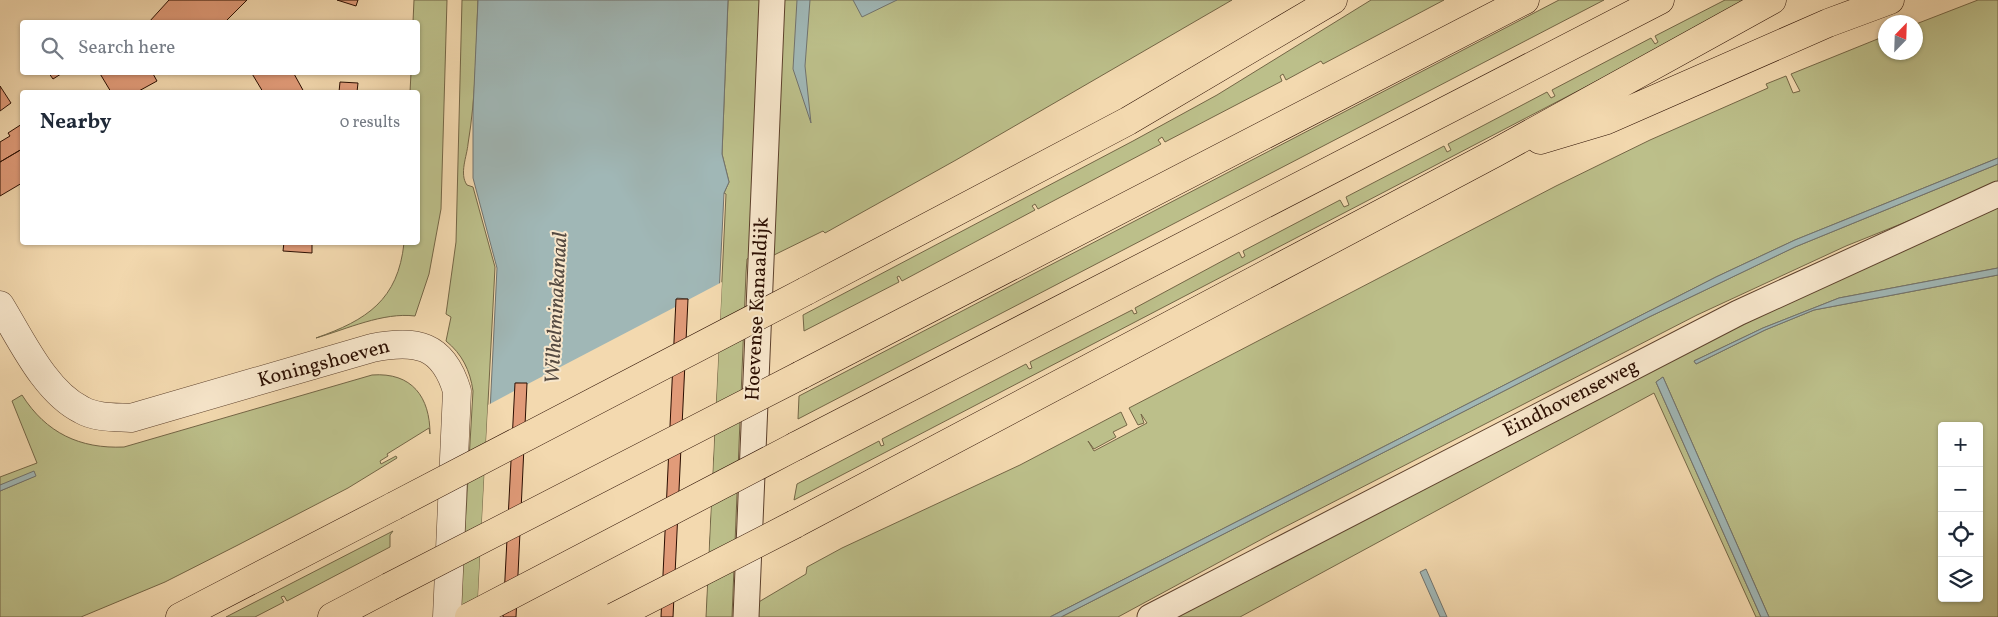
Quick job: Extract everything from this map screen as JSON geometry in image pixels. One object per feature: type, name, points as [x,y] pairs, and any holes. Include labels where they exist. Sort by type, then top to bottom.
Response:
[{"type":"highway","points":[[180,617],[1128,121],[1333,0]]},
{"type":"highway","points":[[332,617],[1525,0]]},
{"type":"highway","points":[[469,617],[1660,0]]},
{"type":"highway","points":[[614,617],[795,524],[1495,153],[1772,0]]},
{"type":"highway","points":[[1495,153],[1607,120],[1828,23],[1890,0]]},
{"type":"street","name":"Hoevense Kanaaldijk","points":[[746,617],[772,0]]},
{"type":"street","name":"Eindhovenseweg","points":[[1150,617],[1738,312],[1998,194]]},
{"type":"street","name":"Koningshoeven","points":[[0,305],[35,363],[60,395],[83,411],[114,417],[131,418],[372,348],[394,344],[420,346],[430,350],[446,364],[457,391],[447,617]]},
{"type":"green space","points":[[414,0],[447,0],[441,209],[429,274],[415,316],[390,316],[316,338],[350,324],[377,305],[395,279],[401,263],[404,245],[420,245],[420,90],[410,90],[411,75],[420,75],[420,20],[413,20]]},
{"type":"green space","points":[[462,0],[478,0],[474,90],[464,176],[467,185],[473,187],[495,267],[477,617],[460,617],[473,391],[470,376],[464,363],[457,351],[446,341],[451,317],[446,314],[456,242]]},
{"type":"green space","points":[[728,0],[764,0],[754,255],[747,259],[746,273],[732,617],[706,617],[726,194],[724,193],[729,182],[722,154]]},
{"type":"green space","points":[[782,0],[1232,0],[956,160],[825,233],[823,231],[772,256],[775,208],[771,253]]},
{"type":"green space","points":[[1371,0],[1444,0],[1323,64],[1321,61],[1286,80],[1283,74],[1280,76],[1282,81],[1165,142],[1162,137],[1158,140],[1161,144],[1038,209],[1035,204],[1032,206],[1035,210],[902,281],[899,276],[897,277],[899,282],[804,331],[803,315],[1217,95]]},
{"type":"green space","points":[[1559,0],[1604,0],[798,419],[799,396]]},
{"type":"green space","points":[[1725,0],[1752,0],[794,500],[797,484],[879,441],[881,446],[884,445],[882,439],[1026,364],[1029,369],[1032,368],[1030,362],[1132,310],[1134,314],[1137,313],[1135,308],[1239,252],[1242,258],[1245,256],[1243,251],[1340,200],[1344,207],[1349,205],[1346,197],[1444,146],[1447,152],[1451,150],[1448,144],[1547,92],[1551,98],[1555,96],[1552,90],[1651,38],[1655,44],[1658,42],[1655,36]]},
{"type":"green space","points":[[1978,0],[1998,0],[1998,158],[1795,240],[1716,277],[1050,617],[756,617],[767,358],[757,603],[806,574],[807,567],[842,548],[1020,465],[1121,412],[1127,425],[1113,432],[1116,437],[1094,449],[1088,441],[1094,451],[1147,423],[1141,414],[1144,423],[1138,425],[1129,408],[1556,186],[1650,140],[1768,88],[1766,84],[1786,76],[1793,93],[1800,91],[1791,74],[1878,39],[1878,60],[1923,60],[1923,21]]},
{"type":"green space","points":[[1998,164],[1998,185],[1846,246],[1697,315],[1275,532],[1118,617],[1061,617],[1649,317],[1795,247]]},
{"type":"green space","points":[[1998,202],[1998,268],[1839,298],[1763,328],[1694,361],[1696,364],[1765,330],[1814,310],[1998,275],[1998,617],[1769,617],[1663,377],[1656,382],[1761,617],[1756,617],[1654,393],[1240,617],[1150,617],[1342,516]]},
{"type":"green space","points":[[372,375],[386,375],[408,383],[422,398],[427,409],[430,434],[429,428],[387,454],[388,456],[380,461],[381,464],[396,456],[397,458],[348,488],[165,582],[81,617],[0,617],[0,491],[35,476],[0,485],[0,477],[37,463],[12,401],[22,395],[42,419],[53,429],[66,436],[93,445],[124,447]]},
{"type":"green space","points":[[393,531],[390,535],[390,547],[287,601],[284,596],[281,597],[284,602],[255,617],[226,617]]},
{"type":"water","name":"Wilhelminakanaal","points":[[478,0],[728,0],[722,154],[729,182],[724,193],[715,377],[673,617],[688,299],[677,298],[661,617],[516,617],[527,384],[516,383],[503,617],[480,617],[497,268],[473,178],[473,111]]},
{"type":"water","points":[[797,0],[810,0],[805,66],[811,123],[793,69]]},
{"type":"water","points":[[853,0],[897,0],[862,17]]},
{"type":"water","points":[[1998,158],[1998,164],[1795,247],[1649,317],[1061,617],[1050,617],[1716,277],[1795,240]]},
{"type":"water","points":[[1998,268],[1998,275],[1814,310],[1765,330],[1696,364],[1694,361],[1763,328],[1839,298]]},
{"type":"water","points":[[1663,377],[1769,617],[1761,617],[1656,382]]},
{"type":"water","points":[[34,471],[36,476],[0,491],[0,485]]},
{"type":"water","points":[[1426,569],[1447,617],[1440,617],[1420,572]]},
{"type":"pier","points":[[722,282],[705,617],[671,617],[686,301]]},
{"type":"pier","points":[[679,305],[664,617],[513,617],[524,386]]},
{"type":"pier","points":[[518,389],[506,617],[477,617],[488,405]]},
{"type":"building","points":[[169,0],[247,0],[227,20],[151,20]]},
{"type":"building","points":[[337,0],[358,0],[356,6]]},
{"type":"building","points":[[50,75],[59,75],[53,79]]},
{"type":"building","points":[[101,75],[154,75],[157,81],[141,90],[110,90]]},
{"type":"building","points":[[253,75],[295,75],[303,90],[262,90]]},
{"type":"building","points":[[340,82],[358,83],[357,90],[339,90]]},
{"type":"building","points":[[0,86],[11,103],[0,111]]},
{"type":"building","points":[[20,125],[20,150],[0,162],[0,142],[10,136],[8,133]]},
{"type":"building","points":[[20,150],[20,184],[0,196],[0,162]]},
{"type":"building","points":[[284,245],[312,245],[312,253],[283,251]]},
{"type":"building","points":[[676,299],[688,299],[673,617],[661,617]]},
{"type":"building","points":[[515,383],[527,383],[516,617],[503,617]]}]
